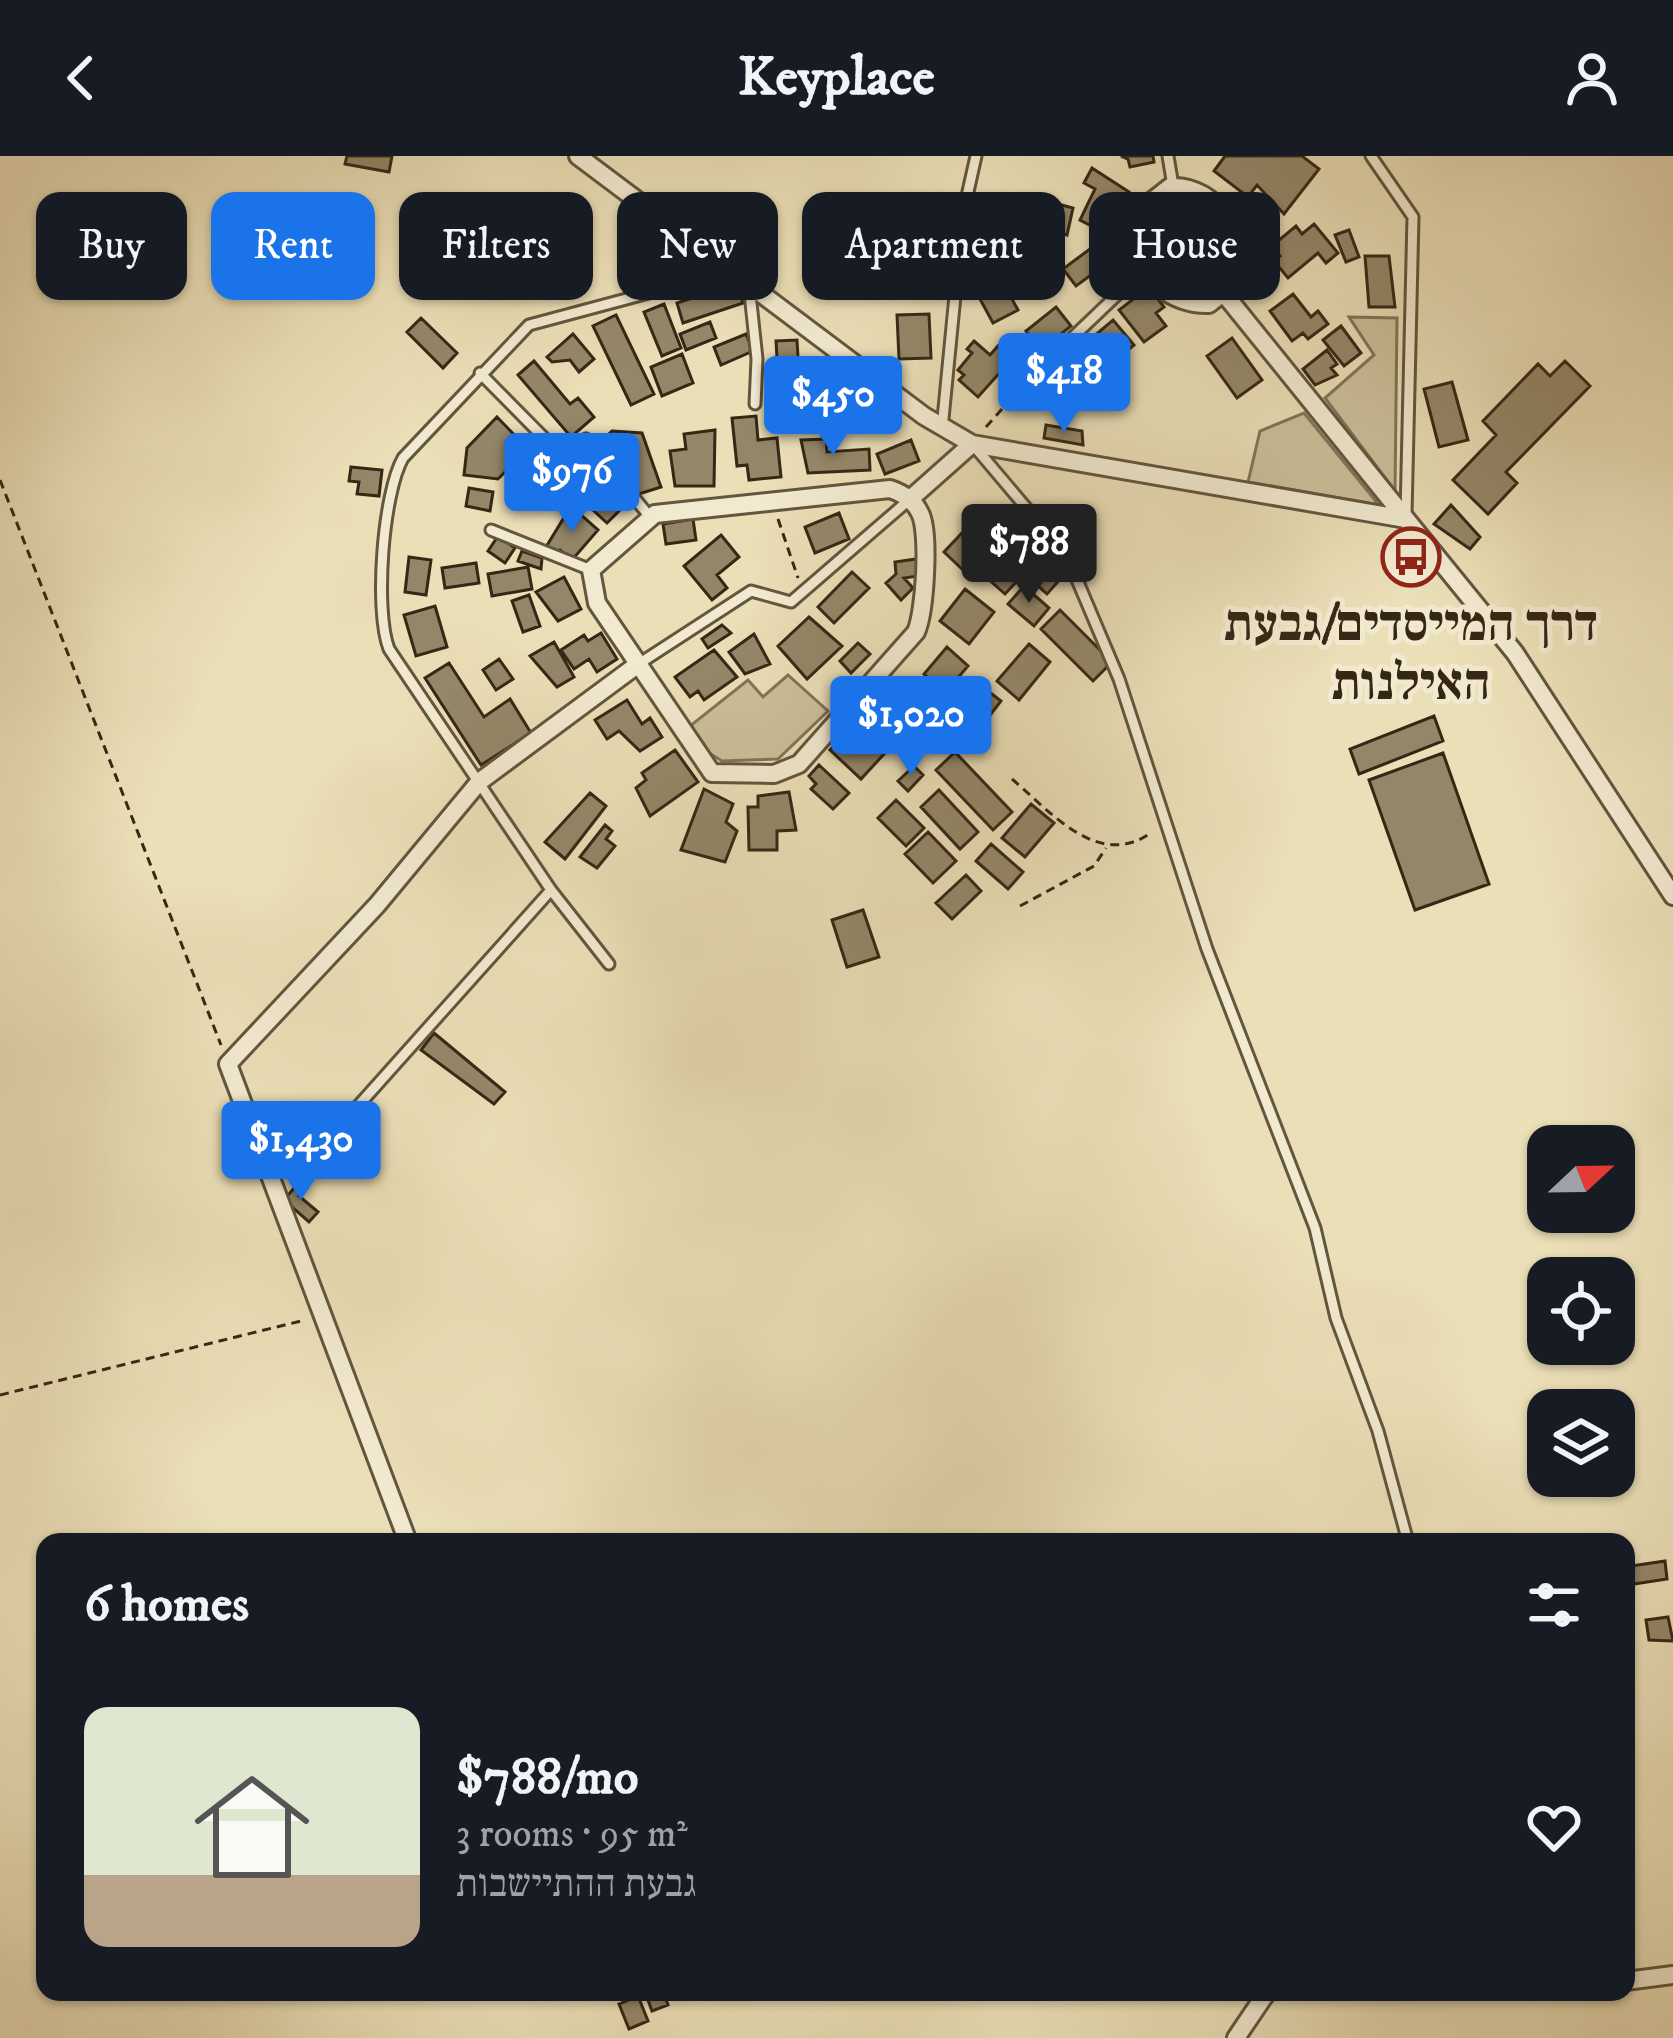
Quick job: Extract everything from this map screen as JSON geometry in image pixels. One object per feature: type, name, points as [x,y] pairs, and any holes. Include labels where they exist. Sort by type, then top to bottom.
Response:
[{"type":"street","points":[[578,156],[626,192]]},
{"type":"street","points":[[1156,192],[1173,186],[1196,192]]},
{"type":"street","points":[[770,300],[942,429],[972,444],[1406,519]]},
{"type":"street","points":[[1181,300],[1209,304],[1218,300]]},
{"type":"street","points":[[1229,300],[1515,653],[1673,896]]},
{"type":"street","points":[[910,500],[972,444]]},
{"type":"street","points":[[890,489],[910,500],[922,518],[921,621],[800,764],[774,774],[712,773],[597,603],[591,570],[650,517],[890,489]]},
{"type":"street","points":[[405,1533],[228,1064],[376,905],[479,782],[637,665]]},
{"type":"street","points":[[1635,1980],[1673,1976]]},
{"type":"street","points":[[1236,2038],[1261,2001]]},
{"type":"lane","points":[[942,429],[963,214],[976,156]]},
{"type":"lane","points":[[1168,156],[1173,186]]},
{"type":"lane","points":[[1371,156],[1413,217],[1406,519]]},
{"type":"lane","points":[[609,964],[550,890],[388,649],[381,619],[393,478],[404,458],[517,334],[548,317],[625,300]]},
{"type":"lane","points":[[751,300],[758,359],[755,404]]},
{"type":"lane","points":[[1029,379],[1112,300]]},
{"type":"lane","points":[[480,373],[559,453],[586,440],[650,517]]},
{"type":"lane","points":[[972,444],[1067,556],[1119,679],[1207,949],[1315,1228],[1336,1318],[1378,1431],[1406,1533]]},
{"type":"lane","points":[[637,665],[752,591],[791,602],[910,500]]},
{"type":"lane","points":[[491,530],[591,570]]},
{"type":"lane","points":[[333,1134],[550,890]]},
{"type":"path","points":[[972,444],[1029,379]]},
{"type":"path","points":[[0,480],[228,1064]]},
{"type":"path","points":[[772,501],[803,591]]},
{"type":"path","points":[[1012,779],[1085,840],[1106,846],[1142,840],[1166,818]]},
{"type":"path","points":[[1020,907],[1094,866],[1106,846]]},
{"type":"path","points":[[0,1394],[324,1315]]},
{"type":"shaded area","points":[[1349,317],[1397,318],[1395,491],[1325,398],[1374,355]]},
{"type":"shaded area","points":[[1304,413],[1379,505],[1248,482],[1260,431]]},
{"type":"shaded area","points":[[788,675],[828,711],[778,759],[722,761],[704,750],[690,726],[748,680],[763,697]]},
{"type":"building","points":[[347,156],[392,156],[389,172],[345,164]]},
{"type":"building","points":[[1121,156],[1153,156],[1154,162],[1130,167]]},
{"type":"building","points":[[1225,156],[1302,156],[1319,169],[1284,214],[1280,192],[1264,192],[1257,185],[1252,192],[1241,192],[1214,171]]},
{"type":"building","points":[[1092,168],[1129,192],[1094,192],[1084,183]]},
{"type":"building","points":[[1089,201],[1089,225],[1080,220]]},
{"type":"building","points":[[1065,206],[1073,208],[1065,234]]},
{"type":"building","points":[[1314,224],[1338,253],[1326,263],[1318,253],[1288,278],[1280,268],[1280,239],[1296,226],[1302,234]]},
{"type":"building","points":[[1349,230],[1359,257],[1346,262],[1335,235]]},
{"type":"building","points":[[1089,250],[1089,276],[1076,286],[1065,268]]},
{"type":"building","points":[[1365,256],[1389,256],[1395,307],[1369,307]]},
{"type":"building","points":[[1293,294],[1311,317],[1318,311],[1328,324],[1308,339],[1303,333],[1292,341],[1270,311]]},
{"type":"building","points":[[742,300],[743,303],[683,323],[677,303]]},
{"type":"building","points":[[981,300],[1012,300],[1018,310],[993,323]]},
{"type":"building","points":[[1132,300],[1159,300],[1164,307],[1156,313],[1166,326],[1144,342],[1119,310]]},
{"type":"building","points":[[664,304],[681,348],[662,356],[644,312]]},
{"type":"building","points":[[1056,307],[1071,326],[1041,350],[1026,331]]},
{"type":"building","points":[[929,314],[931,358],[899,359],[897,315]]},
{"type":"building","points":[[616,315],[654,394],[631,405],[593,326]]},
{"type":"building","points":[[421,318],[457,353],[443,368],[407,332]]},
{"type":"building","points":[[1113,320],[1134,345],[1113,362],[1093,337]]},
{"type":"building","points":[[710,322],[716,338],[686,350],[680,334]]},
{"type":"building","points":[[1341,326],[1361,353],[1344,366],[1323,340]]},
{"type":"building","points":[[573,334],[594,359],[579,372],[570,360],[552,362],[547,357]]},
{"type":"building","points":[[746,334],[753,351],[721,365],[714,347]]},
{"type":"building","points":[[1232,338],[1262,380],[1237,398],[1207,356]]},
{"type":"building","points":[[797,340],[799,374],[778,375],[776,341]]},
{"type":"building","points":[[974,341],[990,355],[998,346],[1012,359],[978,397],[959,380],[964,375],[958,370],[972,353],[967,349]]},
{"type":"building","points":[[1327,350],[1337,364],[1331,368],[1337,375],[1315,385],[1303,369]]},
{"type":"building","points":[[682,354],[693,383],[662,396],[651,367]]},
{"type":"building","points":[[534,361],[570,404],[578,398],[594,417],[571,437],[518,375]]},
{"type":"building","points":[[1565,361],[1590,386],[1506,472],[1517,483],[1488,514],[1453,480],[1496,435],[1483,421],[1538,364],[1550,376]]},
{"type":"building","points":[[1452,382],[1468,440],[1439,447],[1424,389]]},
{"type":"building","points":[[802,395],[804,429],[786,430],[783,397]]},
{"type":"building","points":[[756,416],[758,440],[777,438],[781,477],[749,480],[747,465],[737,466],[732,418]]},
{"type":"building","points":[[497,417],[528,449],[498,479],[464,475],[467,448]]},
{"type":"building","points":[[1046,425],[1082,431],[1083,445],[1044,438]]},
{"type":"building","points":[[715,430],[714,486],[675,486],[670,451],[686,449],[684,434]]},
{"type":"building","points":[[612,431],[642,433],[661,487],[639,494],[598,444]]},
{"type":"building","points":[[826,439],[827,452],[869,449],[870,470],[808,473],[801,440]]},
{"type":"building","points":[[911,440],[919,461],[885,474],[877,454]]},
{"type":"building","points":[[351,467],[382,470],[379,496],[357,494],[359,482],[349,481]]},
{"type":"building","points":[[599,470],[630,500],[607,523],[594,511],[598,507],[580,480]]},
{"type":"building","points":[[469,488],[493,492],[490,511],[466,506]]},
{"type":"building","points":[[1451,505],[1480,537],[1470,549],[1434,524]]},
{"type":"building","points":[[571,506],[598,530],[572,560],[546,547]]},
{"type":"building","points":[[839,513],[849,539],[815,553],[805,527]]},
{"type":"building","points":[[976,518],[996,536],[963,570],[944,552]]},
{"type":"building","points":[[693,519],[696,540],[666,544],[663,524]]},
{"type":"building","points":[[721,535],[739,557],[717,575],[727,588],[712,600],[684,566]]},
{"type":"building","points":[[498,536],[515,548],[505,563],[488,551]]},
{"type":"building","points":[[1047,546],[1071,567],[1047,594],[1023,573]]},
{"type":"building","points":[[522,551],[542,558],[541,569],[518,561]]},
{"type":"building","points":[[990,555],[1018,580],[1005,594],[977,569]]},
{"type":"building","points":[[409,557],[431,560],[426,595],[405,592]]},
{"type":"building","points":[[916,559],[918,576],[904,578],[913,588],[901,600],[886,583],[896,574],[895,562]]},
{"type":"building","points":[[476,563],[479,583],[445,588],[442,568]]},
{"type":"building","points":[[528,567],[532,589],[492,596],[488,574]]},
{"type":"building","points":[[852,572],[869,588],[834,623],[818,607]]},
{"type":"building","points":[[564,577],[581,609],[558,621],[536,592]]},
{"type":"building","points":[[1024,586],[1049,608],[1034,626],[1008,604]]},
{"type":"building","points":[[965,589],[994,612],[969,644],[940,621]]},
{"type":"building","points":[[529,595],[540,626],[523,632],[512,601]]},
{"type":"building","points":[[435,606],[447,647],[416,656],[404,615]]},
{"type":"building","points":[[1060,610],[1112,662],[1093,681],[1041,629]]},
{"type":"building","points":[[809,617],[842,646],[807,679],[778,646]]},
{"type":"building","points":[[722,625],[731,633],[708,648],[702,639]]},
{"type":"building","points":[[601,633],[617,659],[597,672],[589,659],[574,669],[561,650],[584,635],[588,641]]},
{"type":"building","points":[[754,634],[770,664],[745,674],[729,652]]},
{"type":"building","points":[[554,642],[574,677],[557,687],[530,656]]},
{"type":"building","points":[[858,643],[870,654],[851,673],[840,661]]},
{"type":"building","points":[[1029,644],[1050,662],[1019,700],[997,681]]},
{"type":"building","points":[[947,647],[968,666],[945,693],[924,674]]},
{"type":"building","points":[[714,650],[737,677],[704,700],[698,691],[690,697],[675,677]]},
{"type":"building","points":[[499,659],[513,679],[496,690],[483,670]]},
{"type":"building","points":[[449,663],[484,717],[510,699],[531,733],[481,765],[425,678]]},
{"type":"building","points":[[979,684],[1001,701],[977,732],[955,715]]},
{"type":"building","points":[[900,688],[926,713],[901,740],[875,714]]},
{"type":"building","points":[[627,700],[642,724],[650,718],[662,737],[640,751],[619,731],[607,739],[595,720]]},
{"type":"building","points":[[1434,716],[1443,741],[1359,774],[1350,749]]},
{"type":"building","points":[[865,724],[885,753],[861,779],[830,750],[843,736],[849,741]]},
{"type":"building","points":[[675,750],[698,782],[650,816],[636,788],[646,780],[642,773]]},
{"type":"building","points":[[955,752],[1012,812],[993,830],[936,770]]},
{"type":"building","points":[[1443,753],[1489,884],[1415,910],[1369,780]]},
{"type":"building","points":[[819,765],[849,793],[833,809],[811,789],[816,784],[809,776]]},
{"type":"building","points":[[914,766],[923,775],[908,791],[898,781]]},
{"type":"building","points":[[704,789],[733,804],[726,822],[737,831],[725,862],[681,850]]},
{"type":"building","points":[[939,790],[978,832],[960,849],[921,807]]},
{"type":"building","points":[[789,792],[796,830],[777,831],[777,850],[749,850],[748,807],[758,807],[758,796]]},
{"type":"building","points":[[590,793],[606,806],[565,859],[545,842]]},
{"type":"building","points":[[896,800],[924,828],[906,846],[878,818]]},
{"type":"building","points":[[1031,804],[1054,823],[1025,857],[1002,838]]},
{"type":"building","points":[[605,825],[612,831],[606,839],[615,846],[597,868],[580,857]]},
{"type":"building","points":[[928,832],[956,861],[933,883],[905,854]]},
{"type":"building","points":[[991,844],[1023,872],[1008,889],[976,861]]},
{"type":"building","points":[[966,875],[981,891],[952,919],[936,903]]},
{"type":"building","points":[[863,910],[879,957],[847,967],[832,920]]},
{"type":"building","points":[[434,1033],[505,1092],[494,1104],[421,1050]]},
{"type":"building","points":[[300,1181],[307,1188],[299,1196],[318,1212],[309,1222],[284,1200]]},
{"type":"building","points":[[1665,1561],[1667,1579],[1635,1584],[1635,1565]]},
{"type":"building","points":[[1668,1617],[1673,1641],[1649,1640],[1646,1620]]},
{"type":"building","points":[[640,2001],[648,2021],[629,2029],[619,2004]]},
{"type":"building","points":[[648,2001],[666,2001],[668,2005],[652,2011]]},
{"type":"place","name":"דרך המייסדים/גבעת האילנות","points":[[1411,557]]}]
